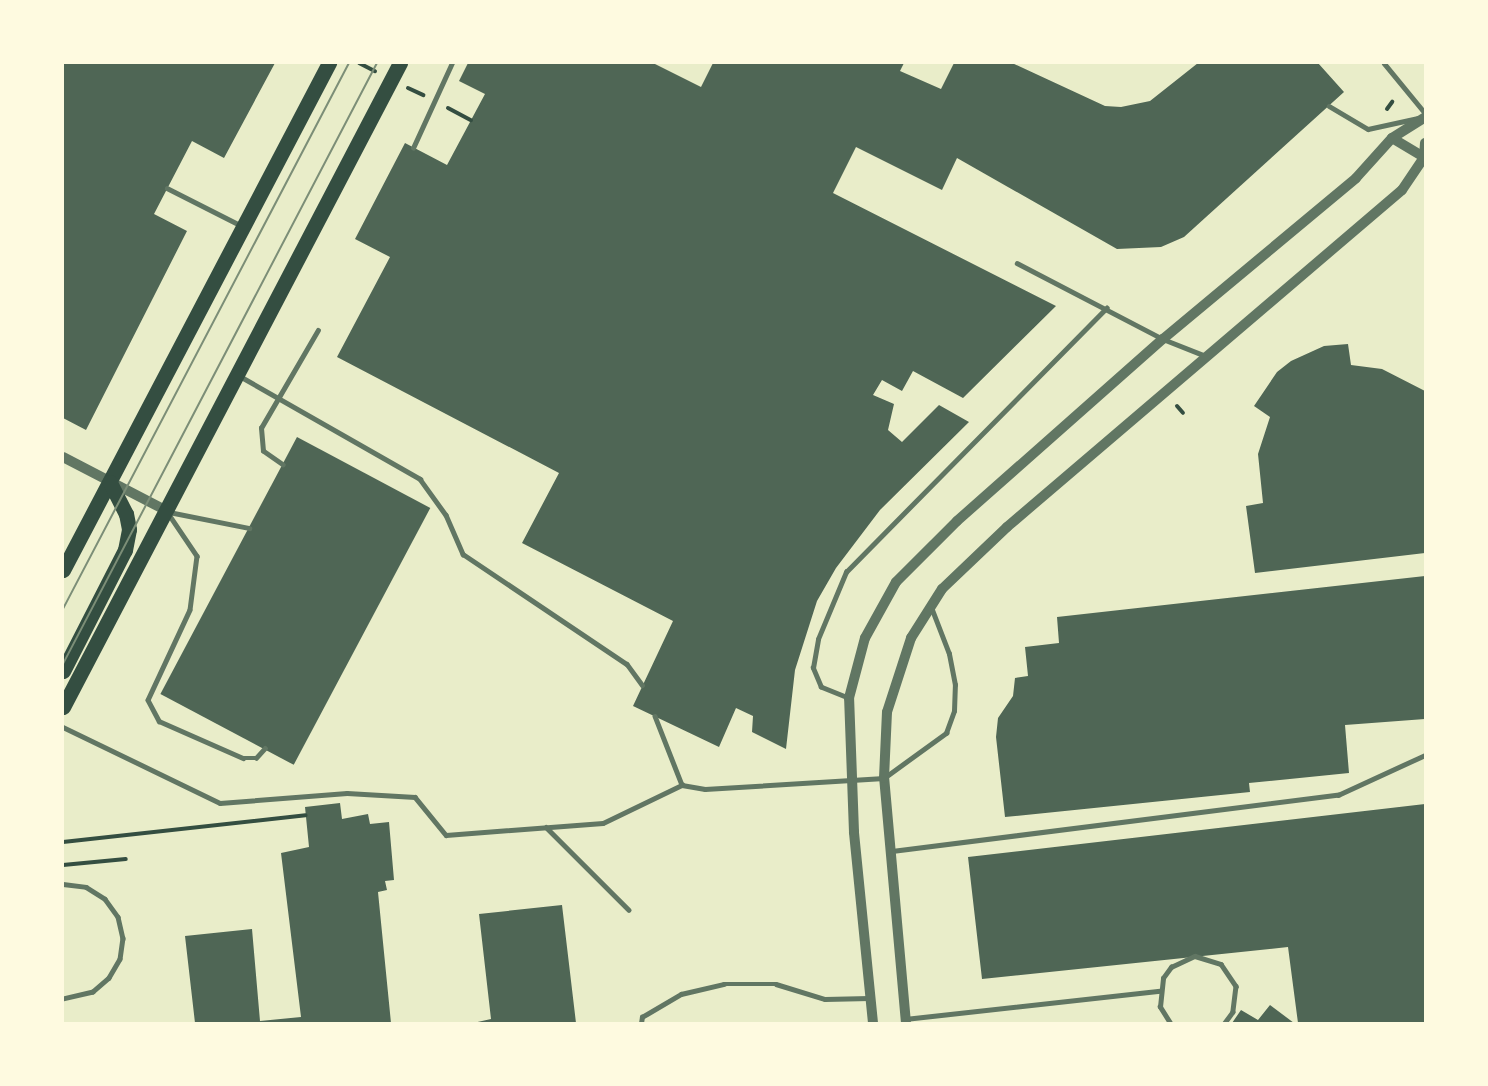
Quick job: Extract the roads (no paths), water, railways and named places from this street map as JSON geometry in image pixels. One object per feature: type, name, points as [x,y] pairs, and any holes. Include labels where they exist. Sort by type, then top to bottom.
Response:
[{"type":"main road","points":[[63,570],[329,63]]},
{"type":"main road","points":[[63,707],[400,63]]},
{"type":"main road","points":[[63,672],[125,550],[129,529],[126,514],[123,501],[110,482]]},
{"type":"street","points":[[873,1023],[852,779],[849,698],[865,638],[896,582],[957,521],[1163,339],[1356,178],[1392,138],[1425,115]]},
{"type":"street","points":[[1392,138],[1424,158]]},
{"type":"street","points":[[905,1021],[884,778],[887,712],[911,638],[942,589],[1007,527],[1210,357],[1402,190],[1424,158],[1425,143]]},
{"type":"street","points":[[63,457],[166,511]]},
{"type":"lane","points":[[413,148],[452,63]]},
{"type":"lane","points":[[1329,106],[1368,129],[1425,115],[1384,63]]},
{"type":"lane","points":[[168,188],[243,226]]},
{"type":"lane","points":[[1017,263],[1163,339],[1210,357]]},
{"type":"lane","points":[[849,698],[821,687],[813,668],[818,639],[846,572],[1106,308]]},
{"type":"lane","points":[[283,465],[266,457],[259,437],[318,330]]},
{"type":"lane","points":[[238,375],[420,479],[446,515],[463,554],[627,664],[642,685]]},
{"type":"lane","points":[[166,511],[249,528]]},
{"type":"lane","points":[[166,511],[197,556],[190,610],[148,700],[159,720],[243,758],[256,758],[265,748]]},
{"type":"lane","points":[[63,727],[220,803],[347,793],[416,797],[446,835],[603,823],[682,785],[705,789],[884,778],[946,733],[954,711],[955,685],[949,654],[931,607]]},
{"type":"lane","points":[[655,716],[682,785]]},
{"type":"lane","points":[[889,852],[1338,795],[1425,755]]},
{"type":"lane","points":[[546,827],[629,910]]},
{"type":"lane","points":[[63,884],[86,887],[105,899],[118,917],[123,938],[120,959],[109,978],[93,992],[63,999]]},
{"type":"lane","points":[[1170,1023],[1160,1007],[1159,991],[1171,967],[1195,956],[1208,958],[1221,964],[1236,986],[1233,1012],[1225,1023]]},
{"type":"lane","points":[[640,1023],[642,1017],[681,994],[724,984],[776,984],[825,999],[870,998]]},
{"type":"lane","points":[[905,1021],[1159,991]]},
{"type":"tram line","points":[[63,609],[349,63]]},
{"type":"tram line","points":[[63,664],[377,63]]}]
